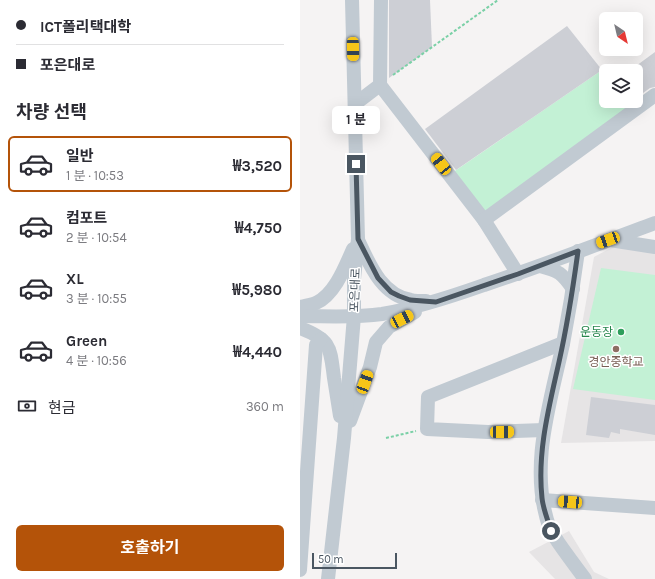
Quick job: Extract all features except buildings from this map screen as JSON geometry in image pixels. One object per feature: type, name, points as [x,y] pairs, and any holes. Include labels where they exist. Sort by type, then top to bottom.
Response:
[{"type":"street","name":"포은대로","points":[[328,579],[344,438],[354,316],[354,278],[358,239],[352,0]]},
{"type":"street","points":[[381,0],[380,85],[484,220],[518,274]]},
{"type":"street","points":[[354,104],[380,85]]},
{"type":"street","points":[[484,220],[655,95]]},
{"type":"street","points":[[300,316],[354,316],[380,314],[405,310],[436,302],[540,266],[655,222]]},
{"type":"street","points":[[358,239],[378,278],[391,292],[410,300],[436,302]]},
{"type":"street","points":[[300,307],[315,303],[330,291],[347,263],[358,239]]},
{"type":"street","points":[[608,240],[655,247]]},
{"type":"street","points":[[578,251],[563,343],[544,430],[540,471],[542,500],[551,531],[567,556],[585,579]]},
{"type":"street","points":[[540,266],[557,271],[565,277],[573,289]]},
{"type":"street","points":[[344,438],[370,368],[376,342],[389,327],[436,302]]},
{"type":"street","points":[[300,328],[321,339],[331,352],[344,438]]},
{"type":"street","points":[[300,570],[316,345],[321,339]]},
{"type":"street","points":[[544,430],[488,432],[427,429],[428,397],[563,343]]},
{"type":"street","points":[[542,500],[655,508]]},
{"type":"path","points":[[380,85],[498,0]]},
{"type":"path","points":[[386,438],[427,429]]},
{"type":"shaded area","name":"경안중학교","points":[[618,244],[655,252],[655,441],[561,443],[594,257]]},
{"type":"shaded area","points":[[569,531],[594,572],[609,579],[555,579],[529,552]]},
{"type":"green space","points":[[599,72],[599,108],[629,108],[632,112],[484,220],[449,175]]},
{"type":"green space","name":"운동장","points":[[601,268],[655,275],[655,400],[573,389]]},
{"type":"place","name":"운동장","points":[[621,332]]},
{"type":"place","name":"경안중학교","points":[[616,349]]},
{"type":"route","points":[[356,164],[358,239],[378,278],[391,292],[399,296],[410,300],[436,302],[518,274],[578,251],[563,343],[544,430],[540,471],[542,500],[551,531]]}]
